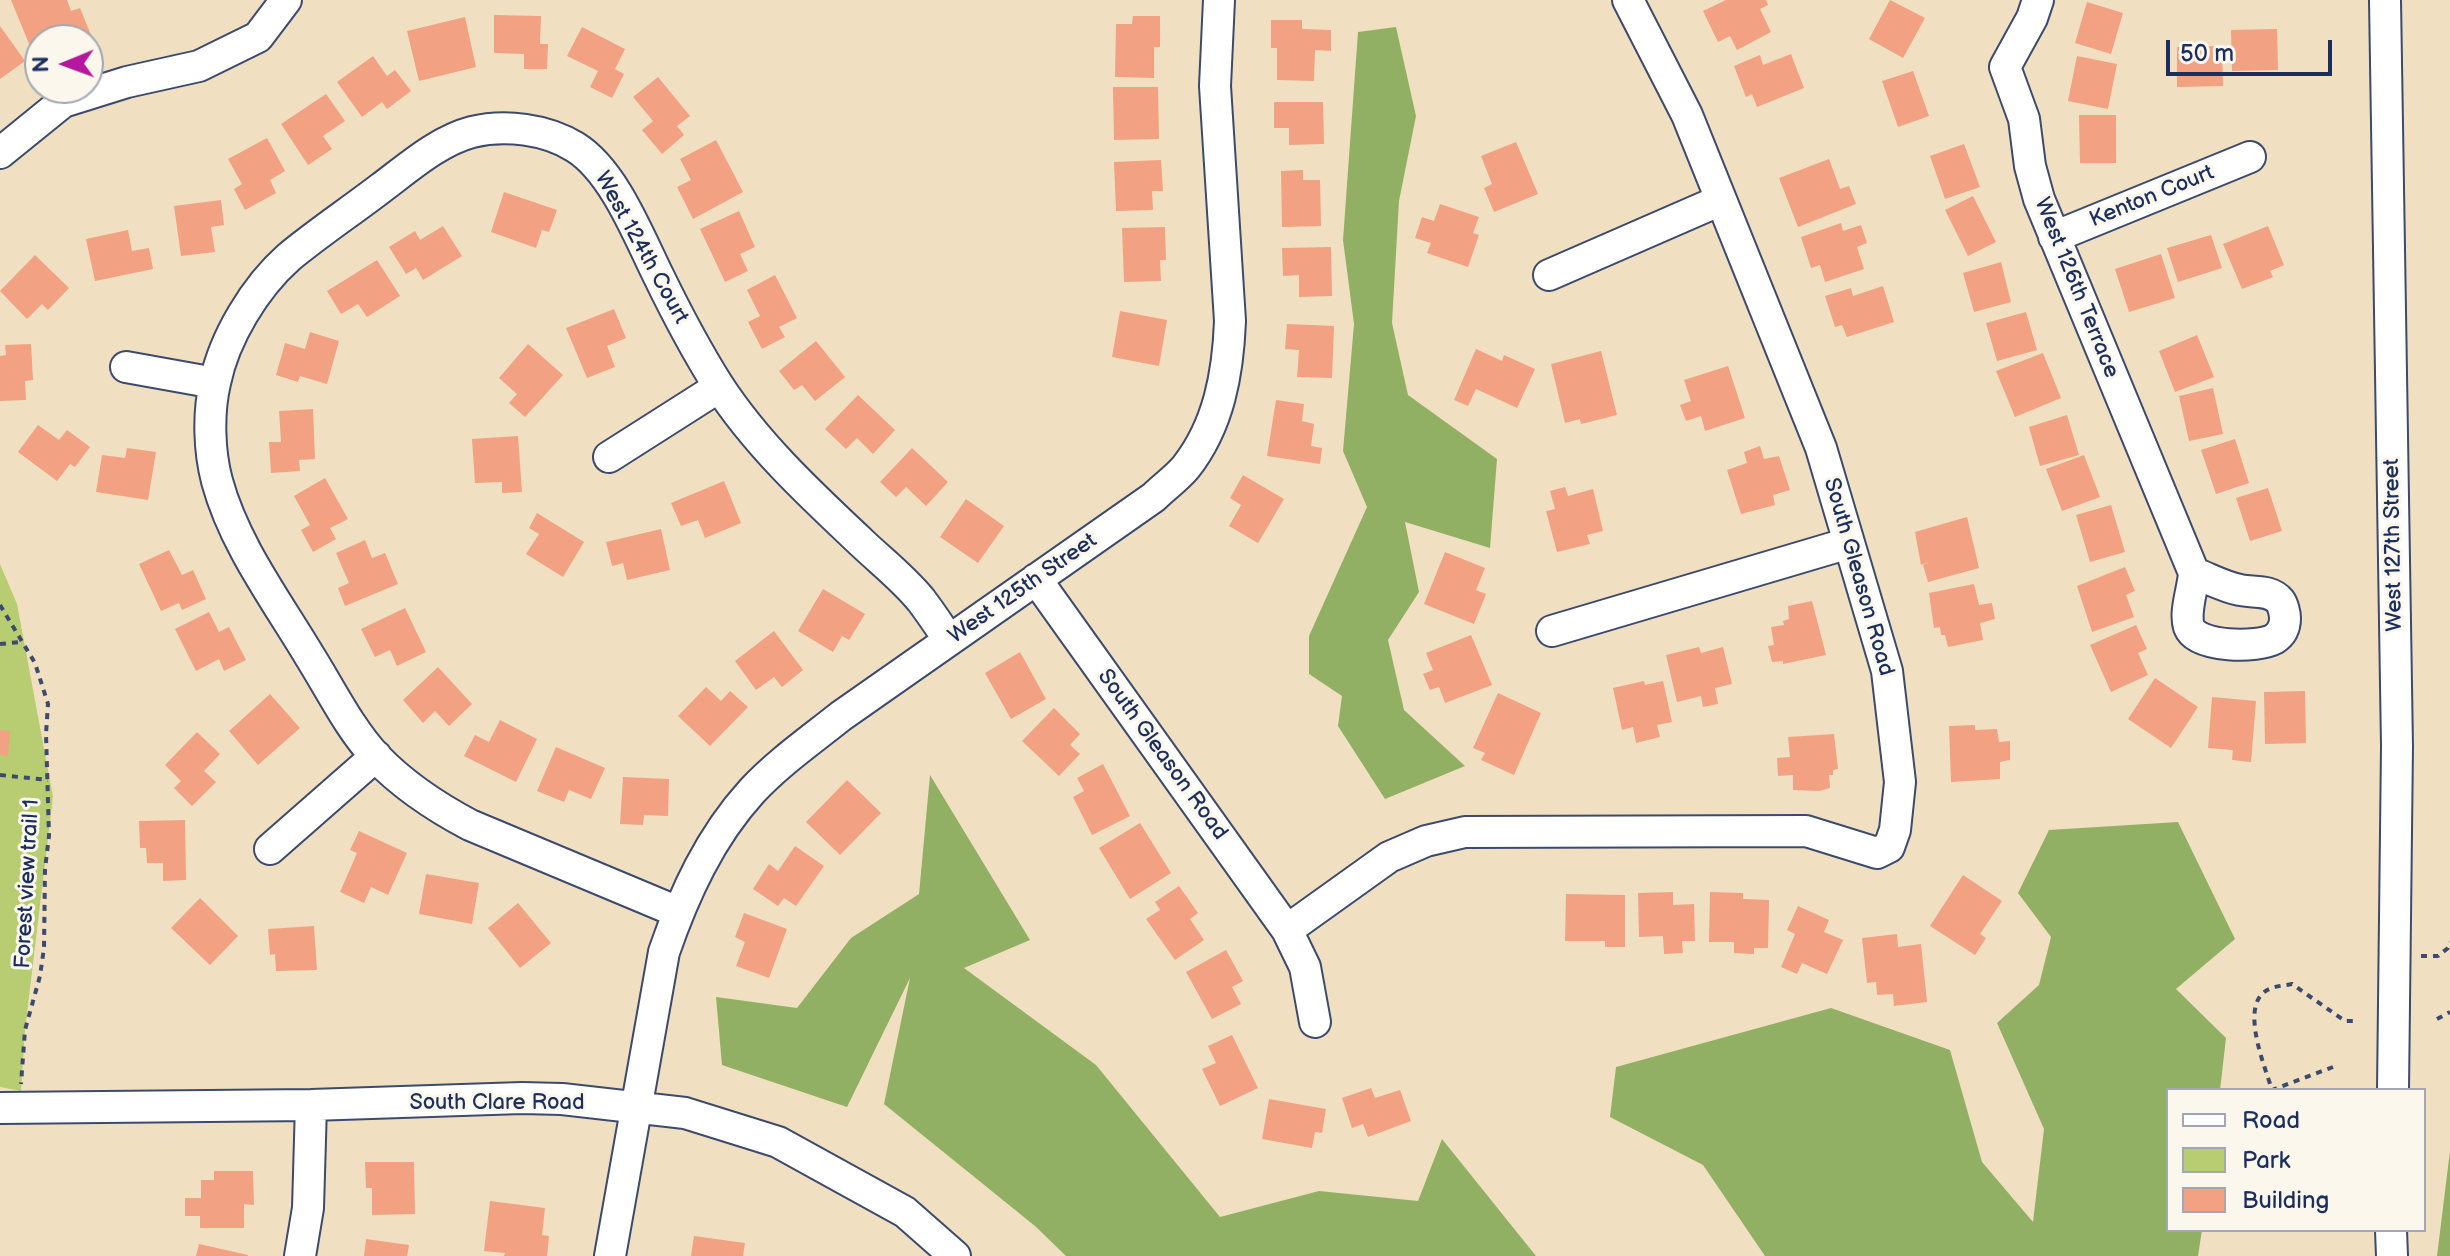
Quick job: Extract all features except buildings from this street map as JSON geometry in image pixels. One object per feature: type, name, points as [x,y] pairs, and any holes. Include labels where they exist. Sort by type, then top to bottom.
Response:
[{"type":"street","points":[[0,153],[63,102],[127,82],[199,66],[258,37],[286,0]]},
{"type":"street","name":"West 125th Street","points":[[610,1256],[664,952],[697,869],[752,791],[792,754],[841,716],[1154,497],[1185,468],[1206,436],[1221,396],[1228,360],[1230,321],[1215,86],[1219,0]]},
{"type":"street","name":"South Gleason Road","points":[[1287,930],[1389,857],[1426,841],[1465,832],[1806,831],[1877,853],[1889,847],[1895,830],[1900,782],[1887,671],[1821,448],[1687,115],[1628,0]]},
{"type":"street","name":"West 126th Terrace","points":[[2038,0],[2032,18],[2005,67],[2024,119],[2030,166],[2054,237],[2194,573]]},
{"type":"street","name":"West 127th Street","points":[[2385,0],[2397,746],[2393,1088]]},
{"type":"street","name":"West 124th Court","points":[[678,912],[470,825],[437,807],[403,782],[356,731],[256,567],[232,523],[217,479],[211,432],[215,383],[225,352],[242,317],[261,288],[287,259],[434,149],[470,133],[509,128],[546,134],[577,148],[602,172],[627,214],[681,322],[719,387],[752,431],[793,478],[919,597],[949,640]]},
{"type":"street","name":"Kenton Court","points":[[2054,237],[2250,157]]},
{"type":"street","points":[[1549,275],[1721,200]]},
{"type":"street","points":[[126,367],[215,383]]},
{"type":"street","points":[[609,457],[719,387]]},
{"type":"street","points":[[1552,631],[1849,543]]},
{"type":"street","name":"South Gleason Road","points":[[1036,579],[1287,930],[1305,967],[1315,1022]]},
{"type":"street","points":[[270,849],[376,756]]},
{"type":"street","name":"South Clare Road","points":[[10,1108],[311,1105],[522,1098],[562,1099],[685,1113],[778,1142],[905,1212],[955,1256]]},
{"type":"street","points":[[300,1256],[308,1208],[311,1105]]},
{"type":"street","points":[[2391,1232],[2392,1256]]},
{"type":"path","name":"Forest view trail 1","points":[[0,605],[35,663],[48,704],[49,836],[45,869],[44,948],[10,1108]]},
{"type":"path","points":[[0,644],[20,642]]},
{"type":"path","name":"Forest view trail 1","points":[[0,775],[48,780]]},
{"type":"path","points":[[2419,956],[2438,956],[2450,942]]},
{"type":"path","points":[[2271,1088],[2256,1037],[2254,1007],[2262,994],[2276,986],[2292,984],[2345,1021],[2355,1021]]},
{"type":"path","points":[[2437,1019],[2450,1012]]},
{"type":"path","points":[[2277,1088],[2333,1067]]},
{"type":"green space","points":[[1396,27],[1416,116],[1399,201],[1392,323],[1408,395],[1497,459],[1490,548],[1405,522],[1419,592],[1388,640],[1404,710],[1465,766],[1385,799],[1338,726],[1342,696],[1309,674],[1309,636],[1367,507],[1343,451],[1354,324],[1343,240],[1358,32]]},
{"type":"green space","points":[[0,564],[17,604],[53,797],[25,1030],[21,1091],[0,1087]]},
{"type":"green space","points":[[930,775],[1030,940],[964,968],[1096,1065],[1220,1217],[1319,1191],[1418,1201],[1442,1139],[1536,1256],[1066,1256],[1035,1226],[884,1104],[910,978],[847,1107],[722,1065],[716,997],[797,1008],[851,938],[919,894]]},
{"type":"green space","points":[[2178,822],[2235,939],[2176,989],[2226,1038],[2220,1088],[2166,1088],[2166,1232],[2202,1232],[2198,1256],[1765,1256],[1703,1165],[1610,1117],[1616,1067],[1831,1008],[1950,1050],[1982,1162],[2033,1222],[2044,1129],[1997,1023],[2039,985],[2051,937],[2018,893],[2049,830]]},
{"type":"green space","points":[[2450,1151],[2450,1256],[2437,1256]]}]
